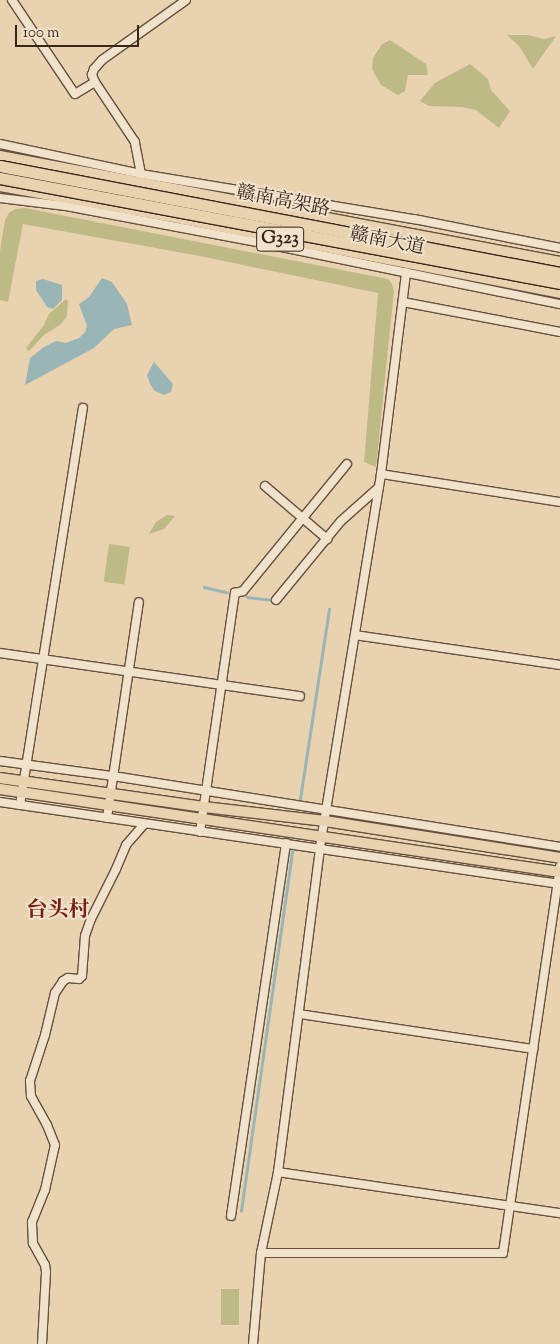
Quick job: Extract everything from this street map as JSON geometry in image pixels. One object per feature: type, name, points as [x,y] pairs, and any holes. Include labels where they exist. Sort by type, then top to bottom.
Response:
[{"type":"highway","name":"赣南高架路","points":[[2,159],[560,273]]},
{"type":"highway","name":"赣南高架路","points":[[1,184],[560,283]]},
{"type":"main road","name":"赣南大道","points":[[2,159],[52,165],[560,262]]},
{"type":"main road","points":[[48,194],[52,165]]},
{"type":"main road","name":"赣南大道","points":[[1,184],[560,293]]},
{"type":"main road","points":[[0,778],[22,787],[109,805],[202,820],[322,835],[560,870]]},
{"type":"main road","points":[[0,789],[22,787],[110,793],[204,807],[325,821],[560,858]]},
{"type":"street","points":[[12,0],[75,94],[95,82]]},
{"type":"street","points":[[141,174],[135,142],[92,75],[94,69],[102,60],[186,0]]},
{"type":"street","points":[[0,144],[141,174],[414,219],[560,248]]},
{"type":"street","points":[[10,145],[2,159],[0,199],[66,206],[267,244],[560,304]]},
{"type":"street","points":[[253,1344],[261,1253],[278,1172],[320,847],[381,474],[406,273]]},
{"type":"street","points":[[403,302],[560,332]]},
{"type":"street","points":[[20,805],[83,408]]},
{"type":"street","points":[[200,832],[235,592],[243,591],[347,464]]},
{"type":"street","points":[[381,474],[560,502]]},
{"type":"street","points":[[265,486],[327,539]]},
{"type":"street","points":[[276,600],[341,521],[378,488]]},
{"type":"street","points":[[107,818],[139,602]]},
{"type":"street","points":[[355,635],[560,666]]},
{"type":"street","points":[[0,654],[300,696]]},
{"type":"street","points":[[0,761],[26,766],[113,776],[560,847]]},
{"type":"street","points":[[0,802],[200,832],[320,847],[559,884]]},
{"type":"street","points":[[42,1344],[46,1272],[45,1265],[33,1243],[32,1222],[45,1190],[55,1145],[48,1125],[31,1096],[30,1081],[45,1035],[55,993],[63,980],[82,976],[86,936],[91,919],[126,845],[144,824]]},
{"type":"street","points":[[231,1216],[286,843]]},
{"type":"street","points":[[261,1253],[503,1253],[560,870]]},
{"type":"street","points":[[299,1014],[533,1050]]},
{"type":"street","points":[[278,1172],[560,1213]]},
{"type":"shaded area","points":[[507,35],[528,35],[544,39],[556,36],[533,69],[519,46]]},
{"type":"shaded area","points":[[390,40],[426,64],[428,75],[408,75],[405,91],[398,95],[381,85],[372,69],[373,58],[382,44]]},
{"type":"shaded area","points":[[470,64],[488,79],[491,90],[510,111],[499,128],[476,110],[462,107],[429,106],[420,101],[435,83]]},
{"type":"shaded area","points":[[25,208],[388,279],[394,290],[376,467],[364,462],[378,293],[200,256],[23,224],[8,302],[0,300],[0,251],[5,220],[9,213],[15,209]]},
{"type":"shaded area","points":[[66,299],[68,301],[67,316],[61,324],[44,335],[29,351],[26,348],[44,325],[49,314]]},
{"type":"shaded area","points":[[167,515],[175,516],[164,529],[149,534],[156,522]]},
{"type":"shaded area","points":[[109,544],[130,547],[125,585],[104,582]]},
{"type":"shaded area","points":[[221,1289],[239,1289],[239,1325],[221,1325]]},
{"type":"water","points":[[102,278],[112,282],[127,304],[132,325],[114,329],[94,348],[25,385],[30,358],[44,347],[56,341],[66,343],[79,338],[85,332],[87,326],[79,304],[89,297]]},
{"type":"water","points":[[43,279],[62,285],[62,300],[53,309],[47,307],[36,290],[36,281]]},
{"type":"water","points":[[154,362],[173,384],[171,392],[164,395],[155,391],[147,375]]},
{"type":"waterway","points":[[204,587],[226,592]]},
{"type":"waterway","points":[[247,597],[280,601]]},
{"type":"waterway","points":[[300,799],[329,609]]},
{"type":"waterway","points":[[241,1211],[292,852]]},
{"type":"district","name":"台头村","points":[[58,911]]}]
